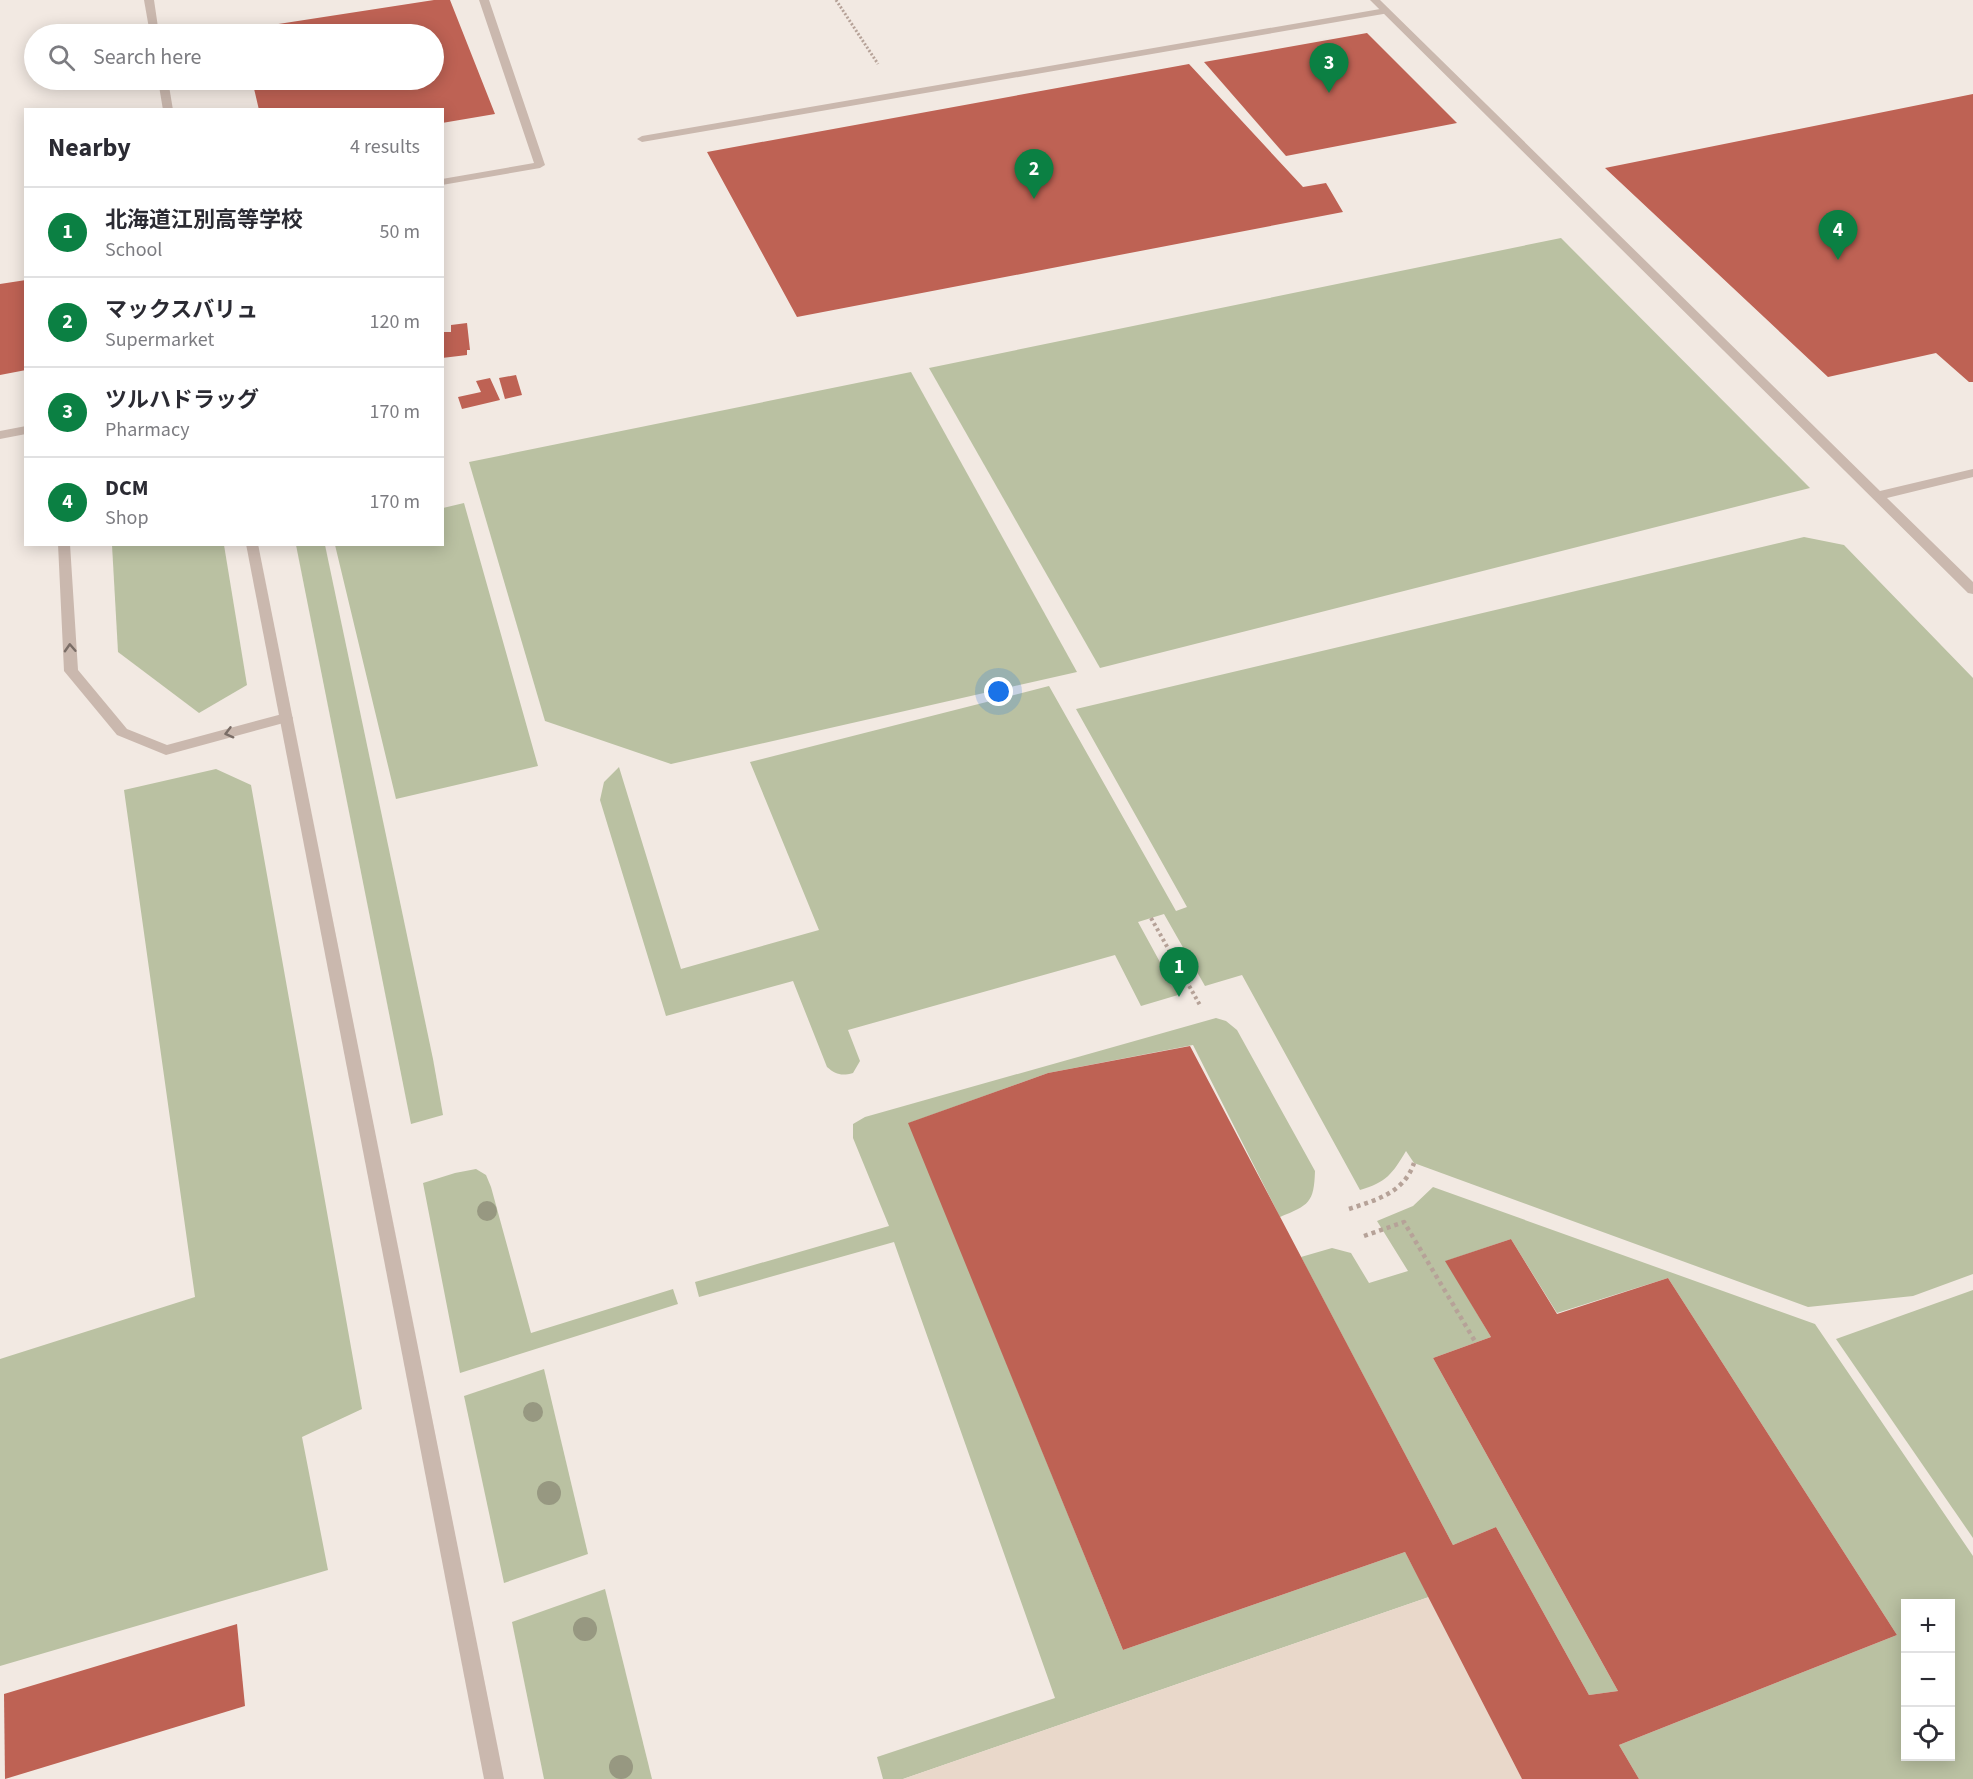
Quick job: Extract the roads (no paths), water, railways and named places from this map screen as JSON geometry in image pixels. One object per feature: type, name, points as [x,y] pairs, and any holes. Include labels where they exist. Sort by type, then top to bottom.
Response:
[{"type":"street","points":[[149,0],[153,24]]},
{"type":"street","points":[[444,182],[540,165],[484,0]]},
{"type":"street","points":[[1374,0],[1973,590]]},
{"type":"street","points":[[642,139],[1386,11]]},
{"type":"street","points":[[165,90],[168,108]]},
{"type":"street","points":[[0,435],[24,430]]},
{"type":"street","points":[[1876,496],[1973,473]]},
{"type":"street","points":[[64,546],[71,671],[122,732],[166,750],[286,718]]},
{"type":"street","points":[[252,546],[494,1779]]},
{"type":"place","name":"ツルハドラッグ","points":[[1329,93]]},
{"type":"place","name":"マックスバリュ","points":[[1034,199]]},
{"type":"place","name":"DCM","points":[[1838,260]]},
{"type":"place","name":"北海道江別高等学校","points":[[1179,997]]}]
